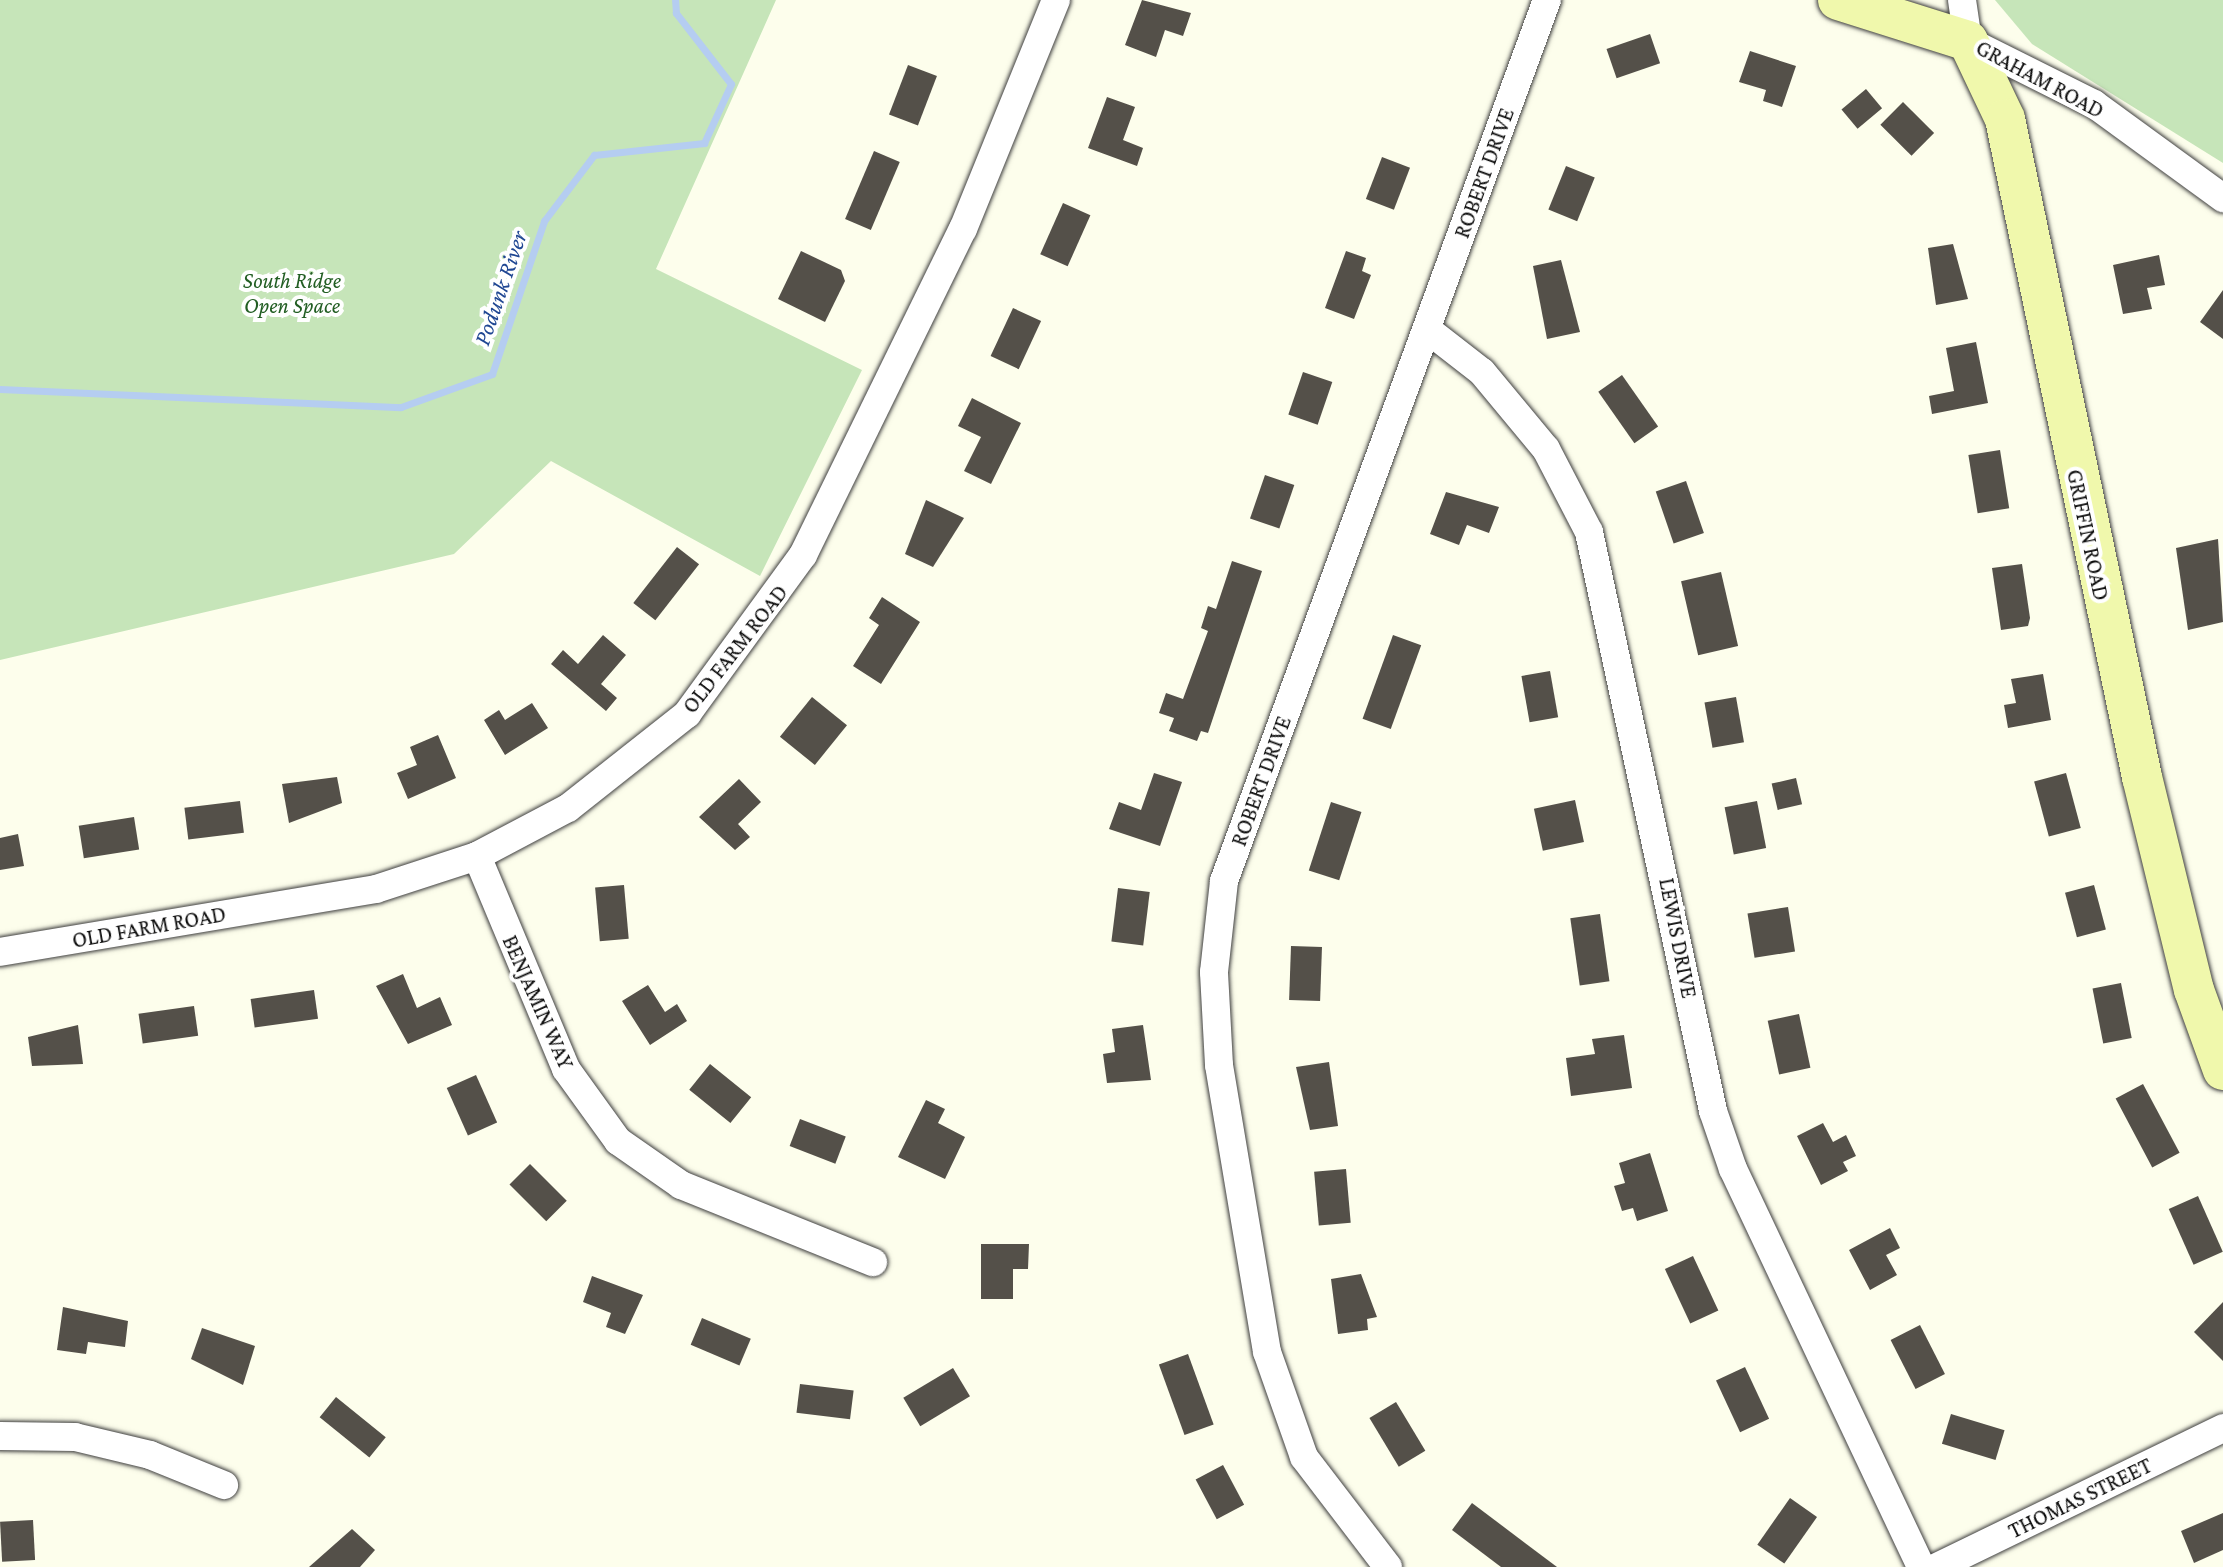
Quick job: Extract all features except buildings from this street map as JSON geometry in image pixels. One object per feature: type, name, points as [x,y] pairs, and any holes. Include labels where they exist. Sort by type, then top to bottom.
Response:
[{"type":"street","name":"OLD FARM ROAD","points":[[0,952],[376,889],[477,856],[568,808],[687,714],[786,586],[963,229],[1056,0]]},
{"type":"street","name":"ROBERT DRIVE","points":[[1388,1567],[1304,1457],[1267,1352],[1219,1065],[1214,972],[1224,881],[1547,0]]},
{"type":"street","name":"GRAHAM ROAD","points":[[1838,0],[1968,41],[2094,104],[2223,198]]},
{"type":"street","name":"GRIFFIN ROAD","points":[[1962,0],[1968,41],[2005,119],[2142,777],[2194,990],[2223,1070]]},
{"type":"street","name":"LEWIS DRIVE","points":[[1428,330],[1482,372],[1546,449],[1589,532],[1713,1111],[1733,1169],[1921,1567]]},
{"type":"street","name":"BENJAMIN WAY","points":[[477,856],[566,1069],[618,1141],[708,1197],[873,1262]]},
{"type":"street","name":"THOMAS STREET","points":[[1937,1567],[2223,1428]]},
{"type":"street","points":[[0,1436],[75,1437],[150,1455],[224,1485]]},
{"type":"green space","name":"South Ridge Open Space","points":[[0,0],[776,0],[656,269],[862,370],[760,576],[551,461],[454,554],[0,660]]},
{"type":"green space","points":[[1995,0],[2223,0],[2223,163],[2032,44]]},
{"type":"waterway","name":"Podunk River","points":[[0,389],[401,407],[492,374],[544,221],[594,155],[704,143],[731,84],[676,13],[675,0]]}]
